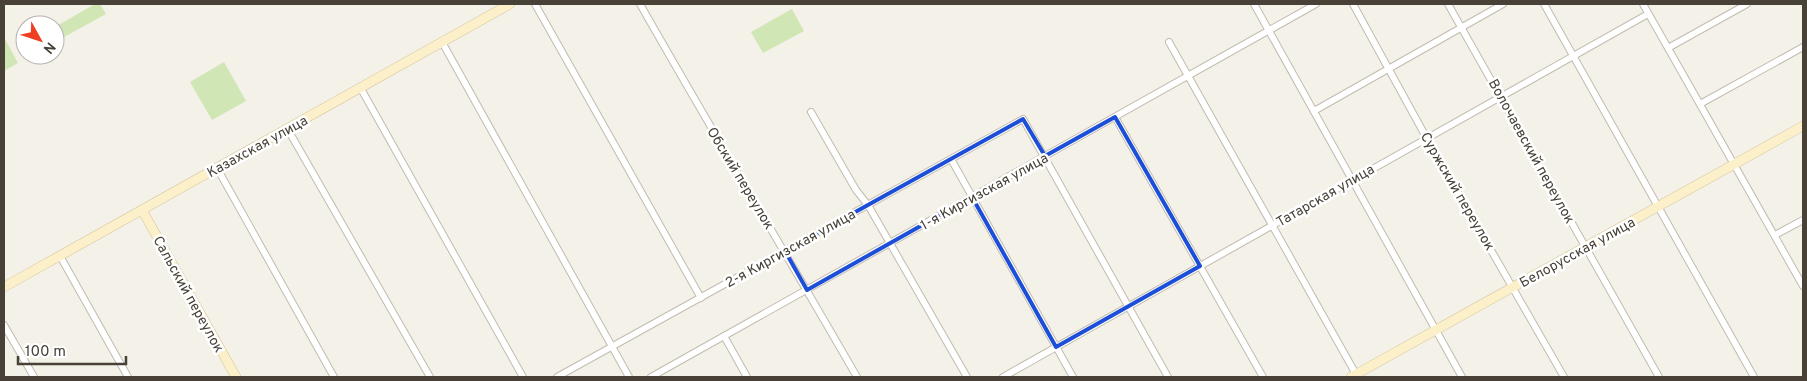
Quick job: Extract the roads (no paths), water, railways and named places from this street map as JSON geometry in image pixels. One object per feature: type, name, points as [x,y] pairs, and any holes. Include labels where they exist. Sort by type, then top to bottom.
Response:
[{"type":"main road","name":"Казахская улица","points":[[4,287],[510,4]]},
{"type":"main road","name":"Белорусская улица","points":[[1355,376],[1803,126]]},
{"type":"main road","name":"Сальский переулок","points":[[142,210],[236,377]]},
{"type":"street","points":[[535,4],[701,298]]},
{"type":"street","name":"Обский переулок","points":[[640,4],[727,157],[785,251],[857,377]]},
{"type":"street","points":[[1254,4],[1462,377]]},
{"type":"street","name":"1-я Киргизская улица","points":[[651,377],[1316,4]]},
{"type":"street","name":"Суржский переулок","points":[[1353,4],[1426,137],[1514,287],[1564,377]]},
{"type":"street","name":"Волочаевский переулок","points":[[1448,4],[1659,377]]},
{"type":"street","points":[[1314,111],[1503,4]]},
{"type":"street","points":[[1544,4],[1754,377]]},
{"type":"street","points":[[1643,4],[1803,286]]},
{"type":"street","points":[[1668,48],[1747,4]]},
{"type":"street","name":"Татарская улица","points":[[1003,377],[1426,137],[1648,14]]},
{"type":"street","points":[[442,42],[629,377]]},
{"type":"street","points":[[1169,42],[1273,224],[1355,376]]},
{"type":"street","points":[[1700,104],[1803,47]]},
{"type":"street","points":[[360,87],[523,377]]},
{"type":"street","points":[[811,112],[856,190],[868,205],[967,377]]},
{"type":"street","points":[[1115,117],[1263,377]]},
{"type":"street","name":"2-я Киргизская улица","points":[[557,377],[1023,120],[1045,156]]},
{"type":"street","points":[[288,128],[430,377]]},
{"type":"street","points":[[1045,156],[1168,377]]},
{"type":"street","points":[[951,159],[1073,377]]},
{"type":"street","points":[[217,168],[334,377]]},
{"type":"street","points":[[1775,236],[1803,220]]},
{"type":"street","points":[[60,256],[128,377]]},
{"type":"street","points":[[4,325],[34,377]]},
{"type":"street","points":[[724,336],[747,377]]}]
